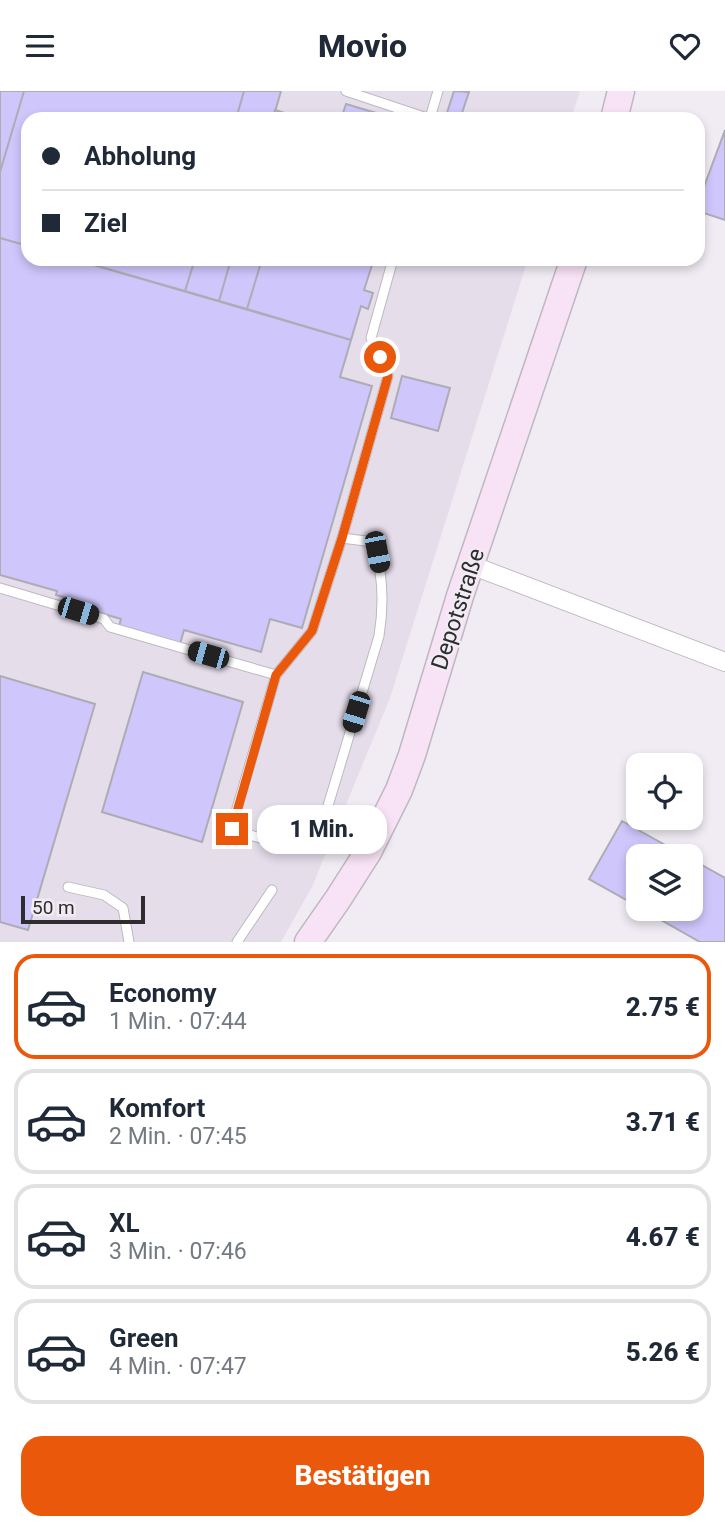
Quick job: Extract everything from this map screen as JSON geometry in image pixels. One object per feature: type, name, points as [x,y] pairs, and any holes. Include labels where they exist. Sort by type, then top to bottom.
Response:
[{"type":"main road","points":[[616,112],[621,91]]},
{"type":"main road","name":"Depotstraße","points":[[308,942],[368,852],[399,789],[572,266]]},
{"type":"street","points":[[471,565],[725,662]]},
{"type":"lane","points":[[345,91],[409,112]]},
{"type":"lane","points":[[432,112],[438,91]]},
{"type":"lane","points":[[276,843],[232,829],[276,675],[312,631],[342,538],[388,376],[371,338],[391,266]]},
{"type":"lane","points":[[318,839],[379,636],[382,617],[380,572],[373,542],[342,538]]},
{"type":"lane","points":[[0,588],[104,619],[110,627],[276,675]]},
{"type":"lane","points":[[68,887],[104,895],[123,908],[129,942]]},
{"type":"lane","points":[[237,942],[272,890]]},
{"type":"shaded area","points":[[0,91],[580,91],[573,112],[21,112],[21,266],[526,266],[390,698],[312,887],[281,942],[0,942]]},
{"type":"building","points":[[0,91],[24,91],[0,172]]},
{"type":"building","points":[[24,91],[244,91],[238,112],[21,112],[21,244],[0,238],[0,172]]},
{"type":"building","points":[[244,91],[281,91],[275,112],[238,112]]},
{"type":"building","points":[[454,91],[469,92],[462,112],[447,112]]},
{"type":"building","points":[[346,104],[373,112],[343,112]]},
{"type":"building","points":[[725,130],[725,220],[705,213],[705,184]]},
{"type":"building","points":[[0,238],[21,244],[21,266],[97,266],[351,340],[340,377],[372,386],[302,628],[270,619],[261,652],[184,630],[180,644],[119,626],[121,619],[70,604],[71,599],[56,595],[57,591],[0,575]]},
{"type":"building","points":[[98,266],[193,266],[185,291]]},
{"type":"building","points":[[193,266],[229,266],[219,301],[185,291]]},
{"type":"building","points":[[229,266],[260,266],[247,309],[219,301]]},
{"type":"building","points":[[260,266],[372,266],[364,290],[373,293],[368,309],[361,306],[351,340],[247,309]]},
{"type":"building","points":[[402,376],[450,388],[438,431],[391,418]]},
{"type":"building","points":[[143,672],[243,702],[202,842],[102,812]]},
{"type":"building","points":[[0,676],[95,704],[28,930],[0,922]]},
{"type":"building","points":[[622,821],[626,823],[626,830],[638,830],[663,844],[626,844],[626,900],[589,879]]},
{"type":"building","points":[[703,866],[725,878],[725,942],[700,942],[663,921],[703,921]]},
{"type":"route","points":[[232,829],[276,675],[312,631],[342,538],[388,376],[380,357]]}]
